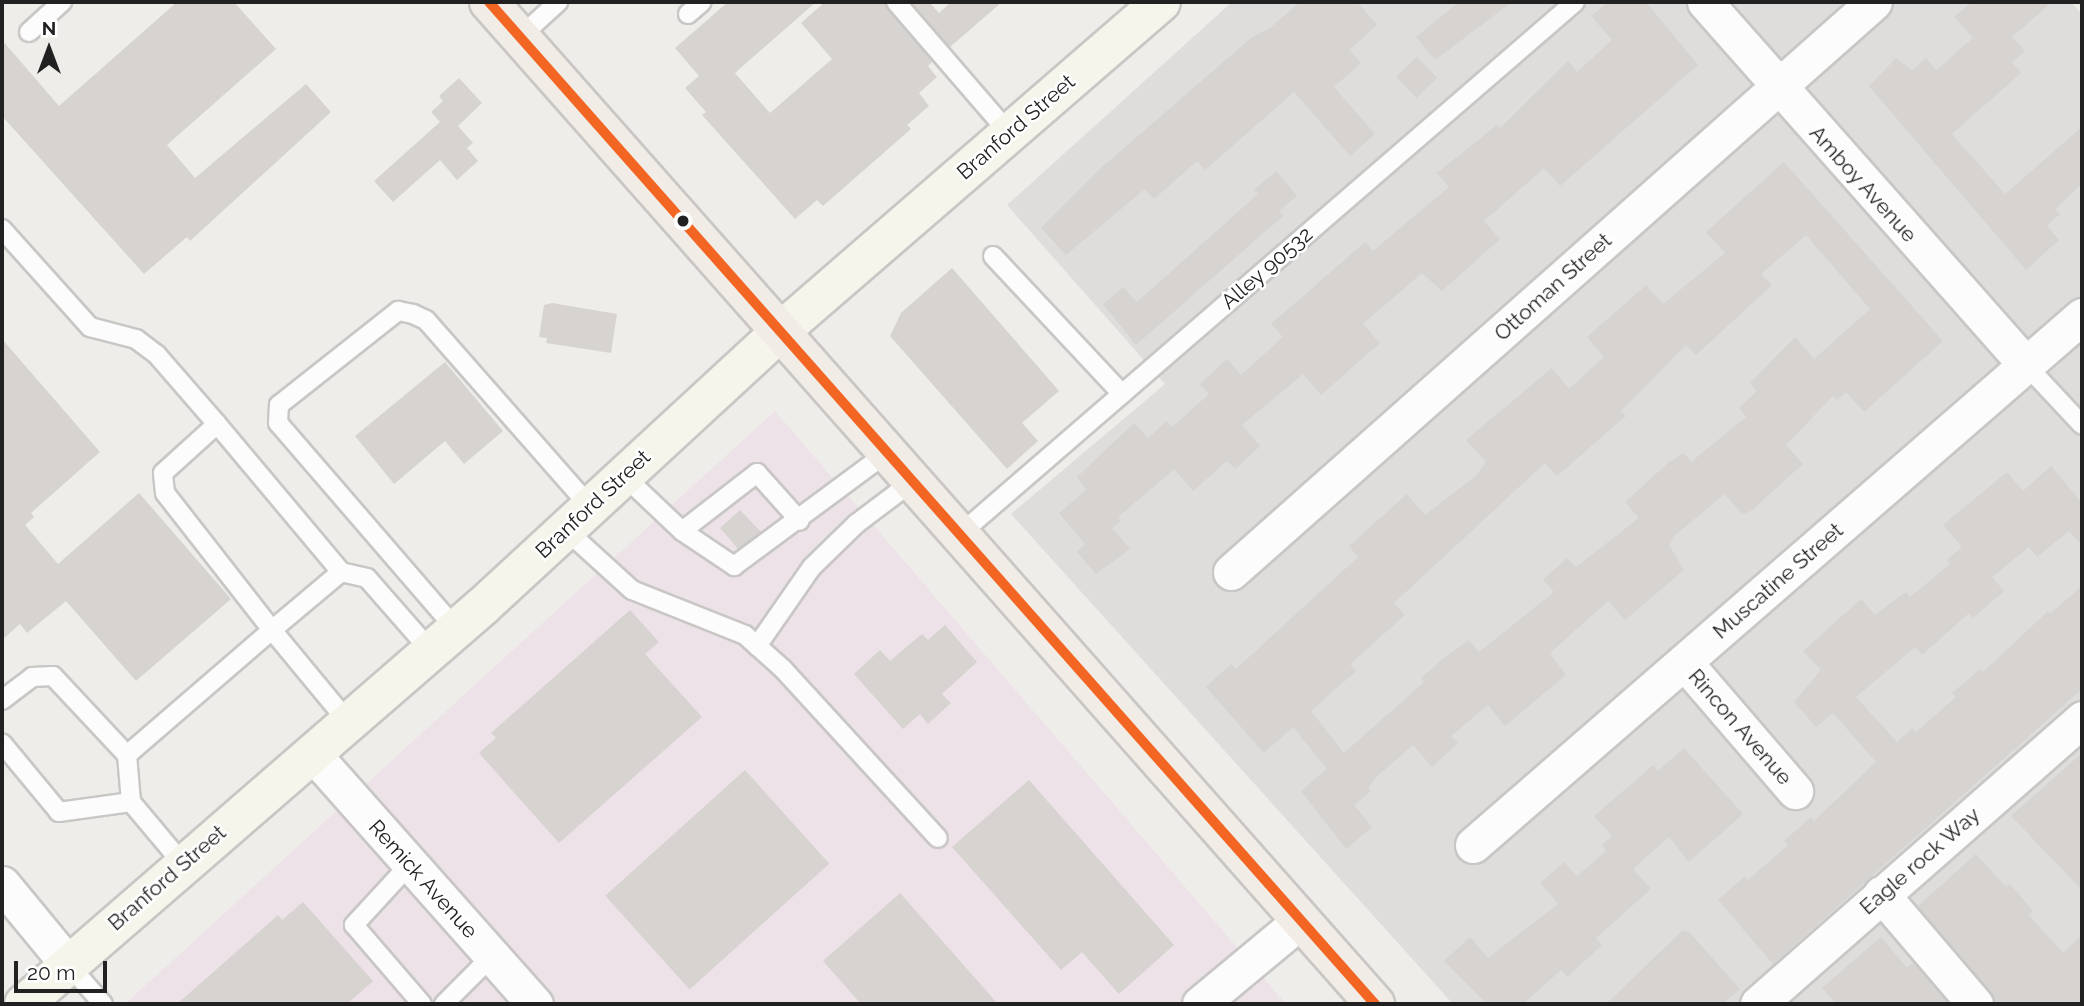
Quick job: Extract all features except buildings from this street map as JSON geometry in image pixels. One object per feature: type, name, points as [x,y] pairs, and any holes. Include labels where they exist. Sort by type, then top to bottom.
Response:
[{"type":"main road","points":[[489,2],[1375,1004]]},
{"type":"main road","name":"Branford Street","points":[[24,1004],[444,640],[782,331],[1161,2]]},
{"type":"street","name":"Amboy Avenue","points":[[1705,2],[1777,88],[2025,364]]},
{"type":"street","name":"Ottoman Street","points":[[1231,572],[1874,2]]},
{"type":"street","name":"Muscatine Street","points":[[1473,845],[2082,316]]},
{"type":"street","name":"Rincon Avenue","points":[[1685,663],[1795,791]]},
{"type":"street","name":"Eagle rock Way","points":[[1758,1004],[1881,894],[2076,738]]},
{"type":"street","name":"Remick Avenue","points":[[312,753],[535,1004]]},
{"type":"street","points":[[2,884],[68,964]]},
{"type":"street","points":[[1881,894],[1975,1004]]},
{"type":"street","points":[[1200,1004],[1300,921]]},
{"type":"lane","points":[[29,32],[62,2]]},
{"type":"lane","points":[[520,37],[558,2]]},
{"type":"lane","points":[[688,14],[702,2]]},
{"type":"lane","points":[[897,2],[1009,133]]},
{"type":"lane","name":"Alley 90532","points":[[960,534],[1575,2]]},
{"type":"lane","points":[[2,229],[90,327],[136,339],[157,355],[341,572],[367,578],[444,640]]},
{"type":"lane","points":[[993,256],[1122,394]]},
{"type":"lane","points":[[444,640],[278,423],[279,405],[398,311],[426,320],[632,590],[745,635],[938,838]]},
{"type":"lane","points":[[2025,364],[2082,425]]},
{"type":"lane","points":[[217,425],[163,473],[165,493],[348,722]]},
{"type":"lane","points":[[624,476],[681,531],[734,566],[800,521],[888,452]]},
{"type":"lane","points":[[681,531],[757,473],[800,521]]},
{"type":"lane","points":[[757,646],[813,567],[856,524],[913,481]]},
{"type":"lane","points":[[127,755],[341,572]]},
{"type":"lane","points":[[2,700],[32,677],[53,676],[127,755],[131,802],[183,864]]},
{"type":"lane","points":[[2,743],[59,812],[131,802]]},
{"type":"lane","points":[[410,864],[354,925],[422,1004]]},
{"type":"lane","points":[[444,1004],[492,956]]},
{"type":"lane","points":[[68,964],[103,1004]]},
{"type":"shaded area","points":[[1232,2],[2071,2],[2082,14],[2082,1004],[1453,1004],[1011,514],[1165,384],[1007,205]]},
{"type":"shaded area","points":[[775,411],[1286,1004],[125,1004]]},
{"type":"transit line","points":[[489,2],[1375,1004]]}]
